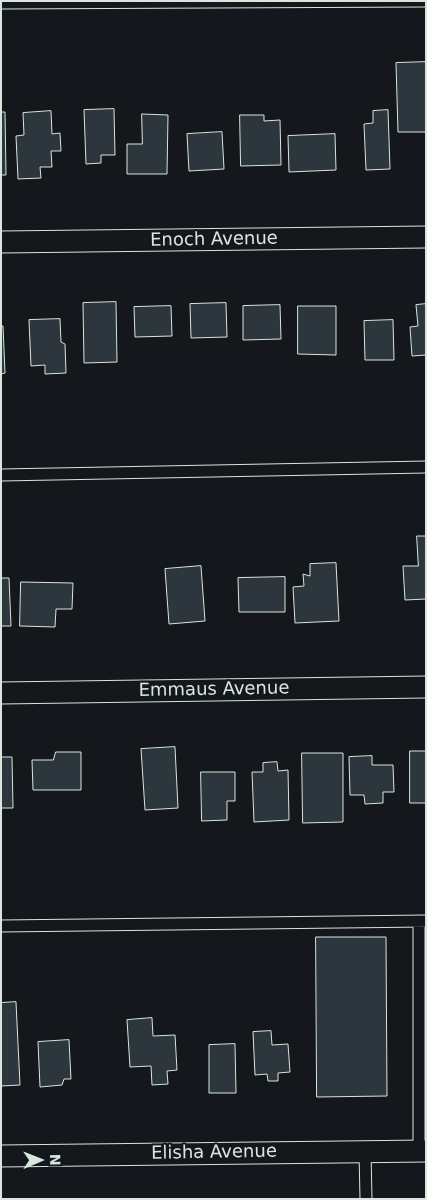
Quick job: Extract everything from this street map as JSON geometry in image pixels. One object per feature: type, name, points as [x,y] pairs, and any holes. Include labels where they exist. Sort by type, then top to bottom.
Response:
[{"type":"street","name":"Enoch Avenue","points":[[1,242],[426,238]]},
{"type":"street","name":"Emmaus Avenue","points":[[1,693],[426,686]]},
{"type":"street","name":"Elisha Avenue","points":[[1,1156],[423,1151]]},
{"type":"lane","points":[[1,3],[426,1]]},
{"type":"lane","points":[[1,475],[426,467]]},
{"type":"lane","points":[[1,926],[423,921],[423,1151]]},
{"type":"lane","points":[[366,1152],[366,1199]]},
{"type":"building","points":[[426,62],[426,132],[398,132],[396,63]]},
{"type":"building","points":[[114,109],[115,155],[101,155],[101,163],[86,164],[84,110]]},
{"type":"building","points":[[388,110],[390,169],[366,170],[364,124],[373,123],[373,111]]},
{"type":"building","points":[[51,111],[52,134],[60,133],[61,151],[51,151],[52,167],[40,167],[41,178],[18,179],[16,136],[24,135],[23,113]]},
{"type":"building","points":[[1,112],[5,112],[6,175],[1,175]]},
{"type":"building","points":[[142,114],[168,115],[167,174],[127,174],[127,144],[142,144]]},
{"type":"building","points":[[240,115],[264,115],[264,121],[280,120],[281,165],[241,166]]},
{"type":"building","points":[[222,132],[224,169],[189,171],[187,134]]},
{"type":"building","points":[[335,134],[336,170],[289,172],[288,136]]},
{"type":"building","points":[[116,302],[117,362],[84,363],[83,303]]},
{"type":"building","points":[[226,303],[227,337],[191,338],[190,304]]},
{"type":"building","points":[[426,304],[426,355],[412,356],[410,327],[418,326],[416,305]]},
{"type":"building","points":[[280,305],[281,339],[243,340],[243,306]]},
{"type":"building","points":[[171,306],[172,336],[135,337],[134,307]]},
{"type":"building","points":[[298,306],[336,306],[336,355],[298,354]]},
{"type":"building","points":[[60,319],[61,342],[65,344],[66,373],[45,374],[45,365],[31,366],[29,320]]},
{"type":"building","points":[[393,320],[394,360],[365,360],[364,321]]},
{"type":"building","points":[[1,326],[3,326],[5,373],[1,374]]},
{"type":"building","points":[[417,536],[426,536],[426,599],[405,600],[403,566],[418,566]]},
{"type":"building","points":[[336,563],[339,621],[295,623],[293,587],[304,586],[303,574],[310,576],[310,564]]},
{"type":"building","points":[[201,566],[205,621],[169,624],[165,569]]},
{"type":"building","points":[[285,577],[285,612],[239,612],[238,578]]},
{"type":"building","points":[[1,578],[9,578],[11,626],[1,626]]},
{"type":"building","points":[[21,582],[73,583],[72,609],[56,609],[55,627],[20,626]]},
{"type":"building","points":[[175,747],[178,808],[145,810],[141,749]]},
{"type":"building","points":[[410,751],[426,751],[426,803],[410,803]]},
{"type":"building","points":[[56,752],[81,752],[81,790],[33,790],[32,760],[53,760]]},
{"type":"building","points":[[302,753],[343,753],[343,822],[303,823]]},
{"type":"building","points":[[372,756],[372,765],[393,765],[394,792],[383,792],[383,803],[365,804],[364,795],[350,795],[349,757]]},
{"type":"building","points":[[1,757],[12,757],[13,808],[1,808]]},
{"type":"building","points":[[277,762],[278,771],[288,770],[289,820],[254,822],[252,772],[263,772],[263,763]]},
{"type":"building","points":[[201,772],[235,772],[235,801],[227,801],[227,820],[202,821]]},
{"type":"building","points":[[316,937],[386,937],[387,1096],[317,1097]]},
{"type":"building","points":[[16,1002],[20,1085],[1,1086],[1,1003]]},
{"type":"building","points":[[152,1018],[153,1036],[175,1035],[177,1070],[167,1071],[168,1084],[152,1085],[151,1066],[130,1067],[127,1020]]},
{"type":"building","points":[[271,1031],[272,1045],[288,1044],[290,1072],[278,1073],[278,1081],[268,1081],[267,1074],[255,1075],[253,1032]]},
{"type":"building","points":[[69,1040],[71,1079],[64,1079],[62,1085],[40,1087],[38,1042]]},
{"type":"building","points":[[235,1044],[236,1093],[209,1093],[209,1045]]}]
